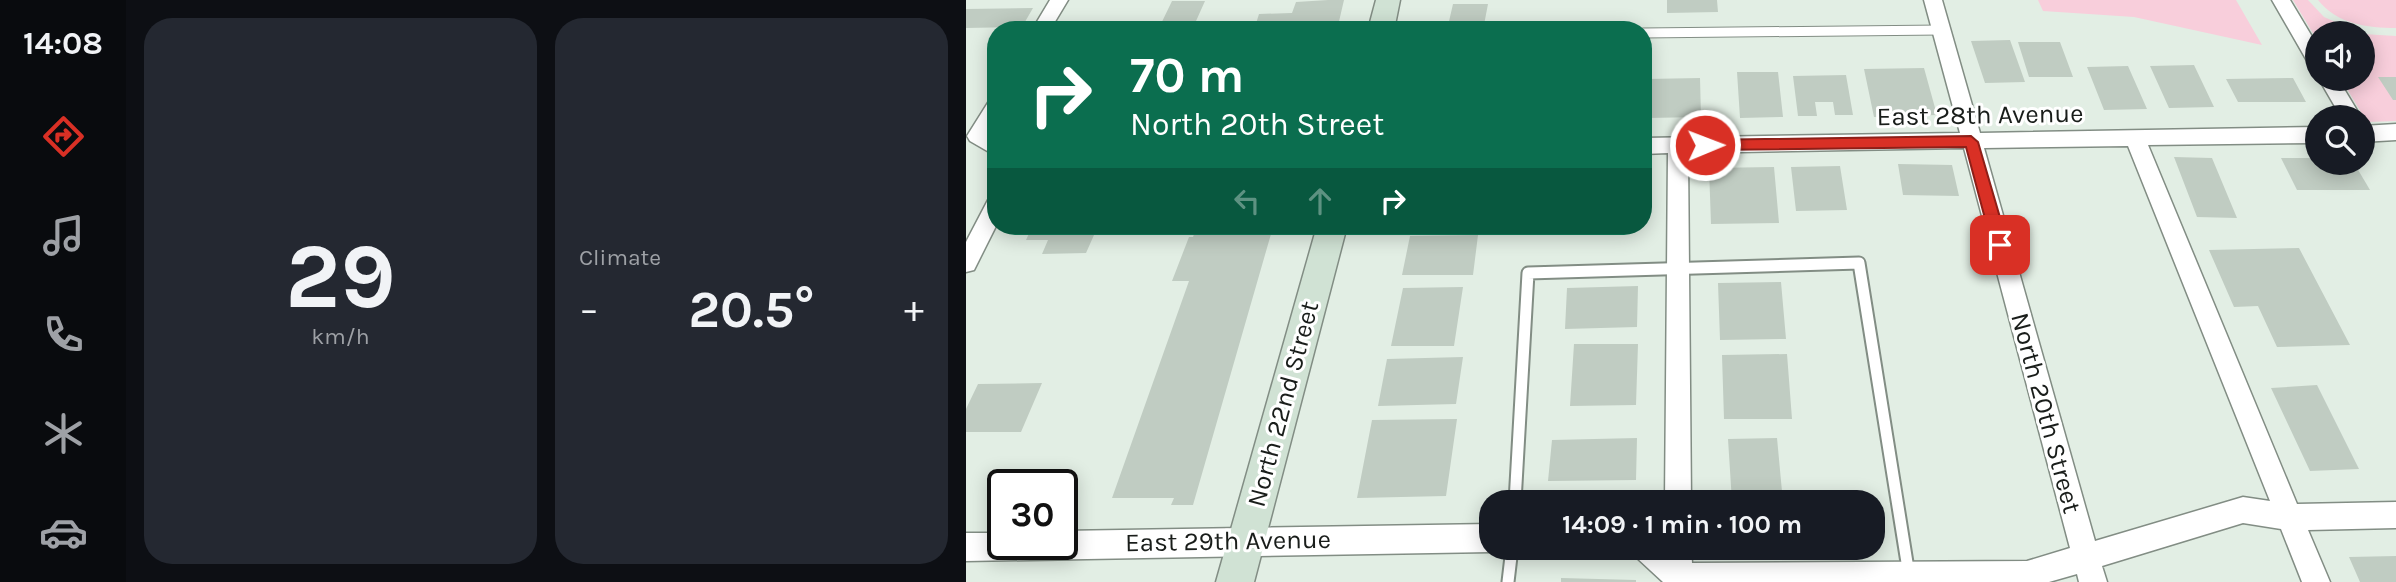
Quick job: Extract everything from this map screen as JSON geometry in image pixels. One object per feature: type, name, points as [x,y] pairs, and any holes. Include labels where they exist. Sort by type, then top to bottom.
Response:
[{"type":"main road","points":[[1383,21],[1388,0]]},
{"type":"main road","name":"North 22nd Street","points":[[1235,582],[1330,235]]},
{"type":"street","points":[[1046,21],[1059,0]]},
{"type":"street","name":"North 20th Street","points":[[1933,0],[2089,569]]},
{"type":"street","points":[[2281,0],[2305,41]]},
{"type":"street","points":[[987,120],[977,136],[987,143]]},
{"type":"street","name":"East 28th Avenue","points":[[1652,146],[2305,135]]},
{"type":"street","points":[[2375,135],[2393,136]]},
{"type":"street","points":[[2135,138],[2316,582]]},
{"type":"street","points":[[1678,145],[1678,490]]},
{"type":"street","points":[[966,150],[987,149]]},
{"type":"street","points":[[966,262],[987,223]]},
{"type":"street","points":[[1659,560],[1679,580],[2027,575],[2089,569],[2243,510],[2291,517],[2396,515]]},
{"type":"street","name":"East 29th Avenue","points":[[966,547],[1247,540],[1479,538]]},
{"type":"street","points":[[1678,560],[1679,580]]},
{"type":"lane","points":[[1652,33],[1941,30]]},
{"type":"lane","points":[[1516,490],[1528,273],[1859,263],[1909,575]]},
{"type":"lane","points":[[1508,582],[1511,560]]},
{"type":"shaded area","points":[[2038,0],[2236,0],[2262,45],[2134,17],[2043,11]]},
{"type":"shaded area","points":[[2293,0],[2308,0],[2324,17],[2333,21],[2306,21]]},
{"type":"shaded area","points":[[2318,0],[2396,0],[2396,28],[2375,27],[2375,21],[2348,21]]},
{"type":"shaded area","points":[[2375,35],[2396,36],[2396,121],[2375,122],[2375,105],[2357,105],[2348,91],[2375,91]]},
{"type":"building","points":[[1344,0],[1339,21],[1257,21],[1259,14],[1292,13],[1296,2]]},
{"type":"building","points":[[1667,0],[1717,0],[1718,12],[1667,13]]},
{"type":"building","points":[[1172,1],[1205,1],[1196,21],[1162,21]]},
{"type":"building","points":[[1453,4],[1488,4],[1485,21],[1449,21]]},
{"type":"building","points":[[1033,8],[1025,21],[987,21],[987,28],[966,28],[966,9]]},
{"type":"building","points":[[2010,40],[2025,82],[1985,83],[1971,41]]},
{"type":"building","points":[[2018,42],[2060,42],[2073,77],[2029,77]]},
{"type":"building","points":[[2194,65],[2214,107],[2169,108],[2150,66]]},
{"type":"building","points":[[2128,66],[2147,109],[2104,110],[2087,67]]},
{"type":"building","points":[[1924,68],[1937,115],[1874,117],[1864,69]]},
{"type":"building","points":[[1737,72],[1778,72],[1783,117],[1740,118]]},
{"type":"building","points":[[1846,75],[1853,115],[1835,115],[1833,102],[1815,102],[1817,116],[1798,116],[1793,76]]},
{"type":"building","points":[[2378,77],[2396,77],[2396,100],[2393,100]]},
{"type":"building","points":[[1700,78],[1701,117],[1652,118],[1652,79]]},
{"type":"building","points":[[2293,78],[2306,102],[2238,102],[2226,79]]},
{"type":"building","points":[[2174,157],[2212,158],[2237,218],[2197,217]]},
{"type":"building","points":[[2281,158],[2305,158],[2305,175],[2361,175],[2370,190],[2297,190]]},
{"type":"building","points":[[1898,164],[1952,165],[1959,196],[1903,195]]},
{"type":"building","points":[[1840,166],[1847,210],[1796,211],[1791,167]]},
{"type":"building","points":[[1774,167],[1779,223],[1711,224],[1709,168]]},
{"type":"building","points":[[1028,235],[1094,235],[1086,253],[1042,254],[1048,240],[1026,240]]},
{"type":"building","points":[[1271,235],[1193,505],[1171,505],[1174,498],[1112,498],[1189,281],[1172,281],[1189,237]]},
{"type":"building","points":[[1478,235],[1473,275],[1402,275],[1410,236]]},
{"type":"building","points":[[2299,248],[2350,345],[2277,347],[2258,306],[2234,307],[2209,250]]},
{"type":"building","points":[[1781,282],[1786,339],[1720,340],[1718,283]]},
{"type":"building","points":[[1638,286],[1637,327],[1565,329],[1567,288]]},
{"type":"building","points":[[1463,287],[1454,346],[1391,346],[1403,288]]},
{"type":"building","points":[[1574,344],[1638,344],[1636,405],[1570,406]]},
{"type":"building","points":[[1787,354],[1792,419],[1724,419],[1722,355]]},
{"type":"building","points":[[1463,357],[1456,404],[1378,406],[1387,359]]},
{"type":"building","points":[[1042,383],[1021,432],[966,432],[966,409],[978,384]]},
{"type":"building","points":[[2317,385],[2359,469],[2310,471],[2271,388]]},
{"type":"building","points":[[1457,419],[1446,496],[1357,498],[1372,420]]},
{"type":"building","points":[[1637,438],[1636,480],[1548,481],[1552,440]]},
{"type":"building","points":[[1777,438],[1782,490],[1731,490],[1728,439]]},
{"type":"building","points":[[2396,556],[2396,582],[2360,582],[2349,557]]},
{"type":"building","points":[[1561,578],[1636,580],[1636,582],[1561,582]]},
{"type":"route","points":[[1705,145],[1971,142],[2000,245]]}]
